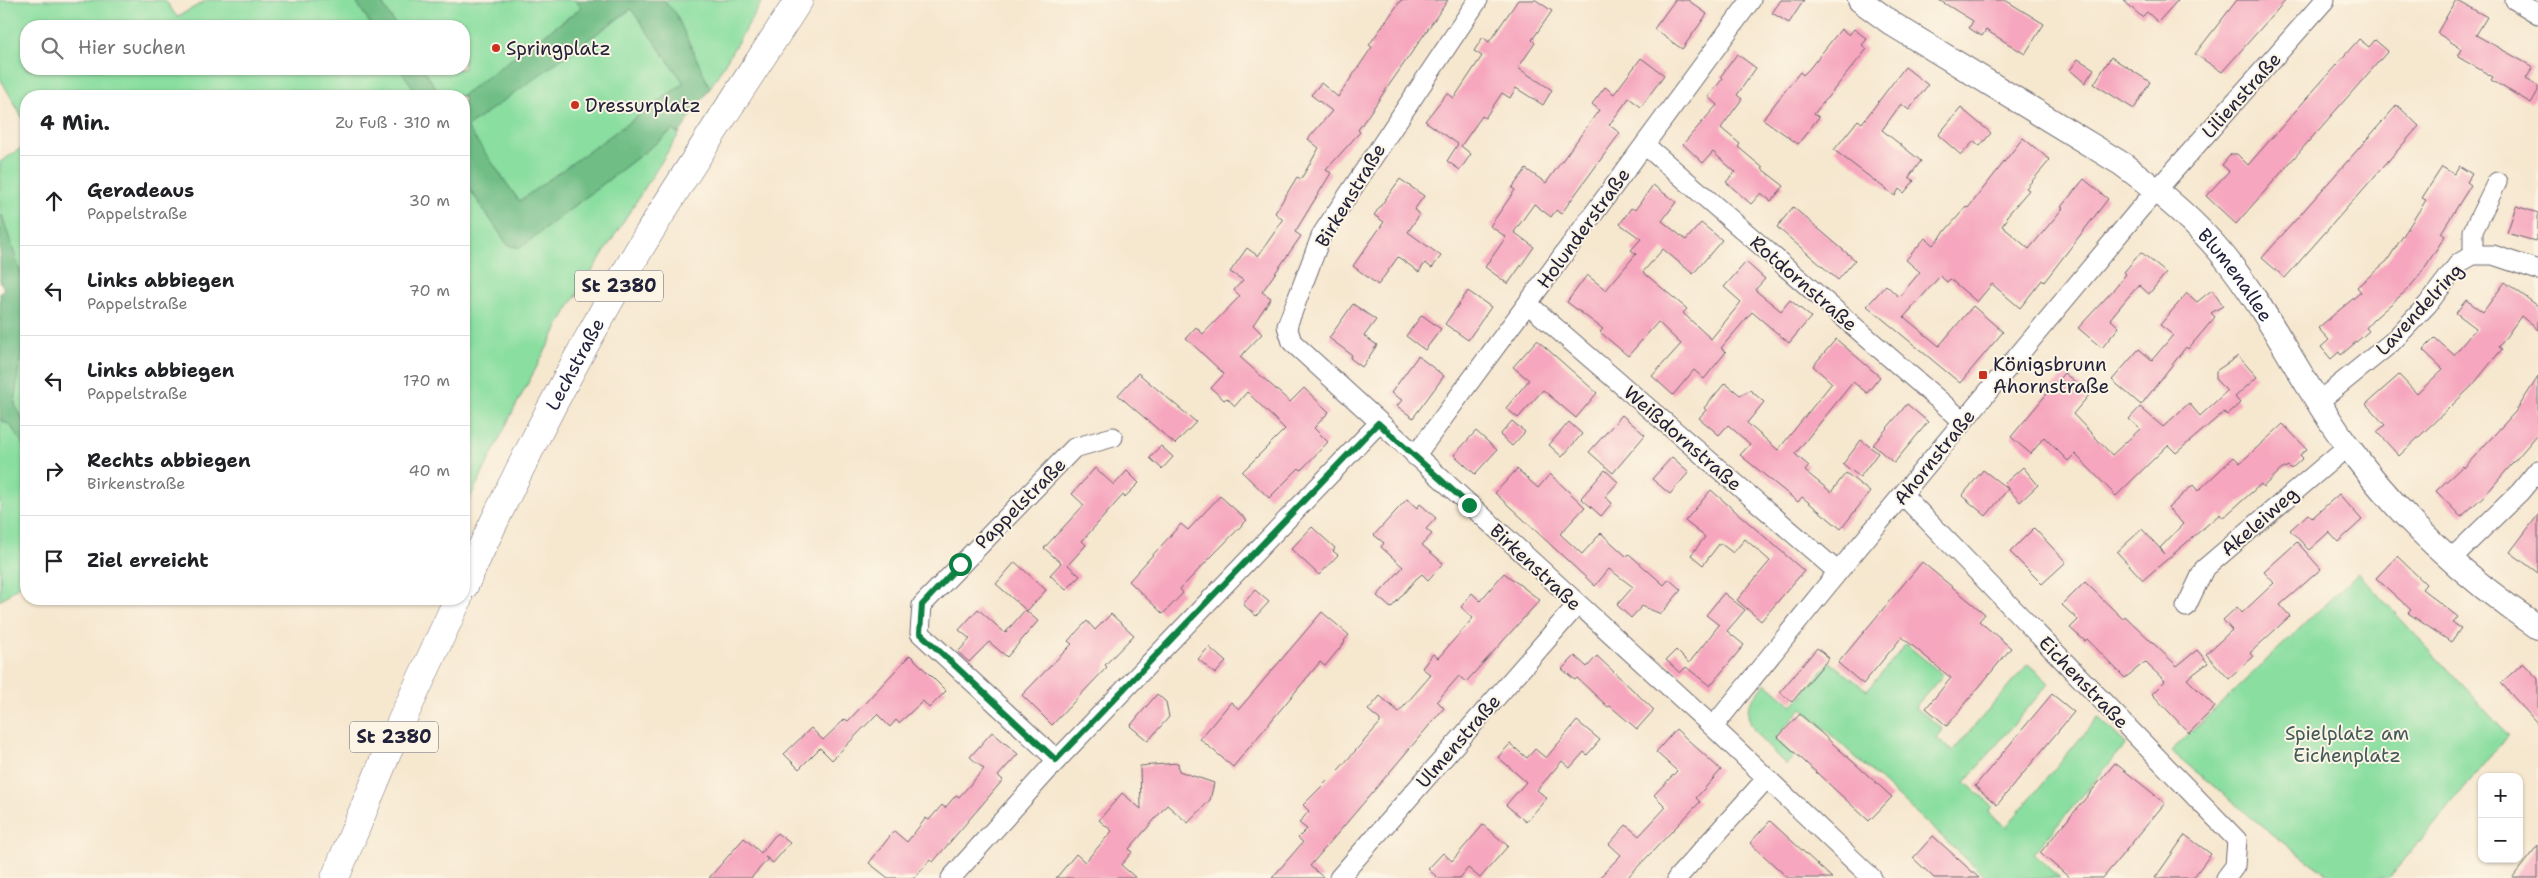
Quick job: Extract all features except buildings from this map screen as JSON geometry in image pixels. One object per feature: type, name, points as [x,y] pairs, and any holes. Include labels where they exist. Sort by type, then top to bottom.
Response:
[{"type":"main road","name":"Lechstraße","points":[[470,573],[501,506],[579,356],[646,238],[799,0]]},
{"type":"main road","name":"St 2380","points":[[335,878],[390,746],[455,605]]},
{"type":"street","name":"Birkenstraße","points":[[1478,0],[1322,234],[1287,326],[1292,342],[1577,605],[1713,727],[1872,878]]},
{"type":"street","name":"Holunderstraße","points":[[1415,456],[1751,0]]},
{"type":"street","name":"Blumenallee","points":[[1860,0],[1894,25],[2084,140],[2157,189],[2194,223],[2224,256],[2255,300],[2318,402],[2348,446],[2404,514],[2451,559],[2516,612],[2538,627]]},
{"type":"street","name":"Lilienstraße","points":[[2157,189],[2325,0]]},
{"type":"street","points":[[2515,0],[2538,14]]},
{"type":"street","name":"Rotdornstraße","points":[[1645,145],[1963,421]]},
{"type":"street","name":"Lavendelring","points":[[2473,255],[2473,230],[2497,182]]},
{"type":"street","name":"Ahornstraße","points":[[1713,727],[1838,572],[2157,189]]},
{"type":"street","name":"Lavendelring","points":[[2318,402],[2392,342],[2428,304],[2459,263],[2473,255],[2493,255],[2538,270]]},
{"type":"street","name":"Weißdornstraße","points":[[1528,304],[1838,572]]},
{"type":"street","points":[[950,878],[1056,760],[1378,423]]},
{"type":"street","name":"Pappelstraße","points":[[1056,760],[920,633],[922,605],[1074,448],[1113,437]]},
{"type":"street","name":"Akeleiweg","points":[[2186,607],[2204,569],[2348,446]]},
{"type":"street","points":[[2451,559],[2520,492],[2538,470]]},
{"type":"street","name":"Eichenstraße","points":[[1903,495],[2237,840],[2235,866],[2226,878]]},
{"type":"street","name":"Ulmenstraße","points":[[1339,878],[1577,605]]},
{"type":"street","points":[[1677,878],[1766,779]]},
{"type":"green space","points":[[0,0],[165,0],[177,17],[207,0],[355,0],[368,20],[20,20],[20,75],[404,75],[415,90],[20,90],[20,113],[0,78]]},
{"type":"green space","points":[[355,0],[380,0],[392,20],[368,20]]},
{"type":"green space","name":"Springplatz","points":[[380,0],[576,0],[581,8],[469,90],[437,90],[427,75],[470,75],[470,20],[392,20]]},
{"type":"green space","points":[[576,0],[663,0],[675,12],[710,88],[679,134],[673,130],[520,248],[508,245],[470,190],[470,131],[519,201],[684,83],[631,9],[470,125],[469,90],[581,8]]},
{"type":"green space","points":[[663,0],[763,0],[710,88],[675,13]]},
{"type":"green space","name":"Dressurplatz","points":[[631,9],[684,83],[520,202],[470,133],[470,124]]},
{"type":"green space","points":[[404,75],[427,75],[437,90],[415,90]]},
{"type":"green space","points":[[673,130],[679,134],[566,312],[513,411],[470,499],[470,190],[508,245],[520,248]]},
{"type":"green space","points":[[20,149],[20,271],[0,212],[0,162]]},
{"type":"green space","points":[[2,215],[20,270],[20,364],[15,405],[20,414],[20,440],[11,426],[0,419],[0,294],[4,288],[0,281],[0,216]]},
{"type":"green space","points":[[20,364],[20,414],[15,405]]},
{"type":"green space","points":[[0,419],[11,426],[20,440],[20,585],[0,601]]},
{"type":"green space","name":"Spielplatz am Eichenplatz","points":[[2358,573],[2508,735],[2389,878],[2332,878],[2274,836],[2171,751]]},
{"type":"green space","points":[[1906,644],[1943,675],[1915,707],[1943,729],[1937,739],[1953,751],[2028,664],[2049,683],[1965,782],[1992,806],[1988,812],[2006,827],[2098,717],[2126,744],[2033,854],[2060,878],[1987,878],[1802,708],[1775,738],[1794,756],[1786,765],[1754,731],[1748,714],[1749,706],[1766,683],[1793,706],[1830,662],[1867,690]]},
{"type":"place","name":"Springplatz","points":[[496,48]]},
{"type":"place","name":"Dressurplatz","points":[[575,105]]},
{"type":"place","name":"Königsbrunn Ahornstraße","points":[[1983,375]]},
{"type":"route","points":[[960,564],[922,605],[920,633],[1056,760],[1232,579],[1378,423],[1469,505]]}]
